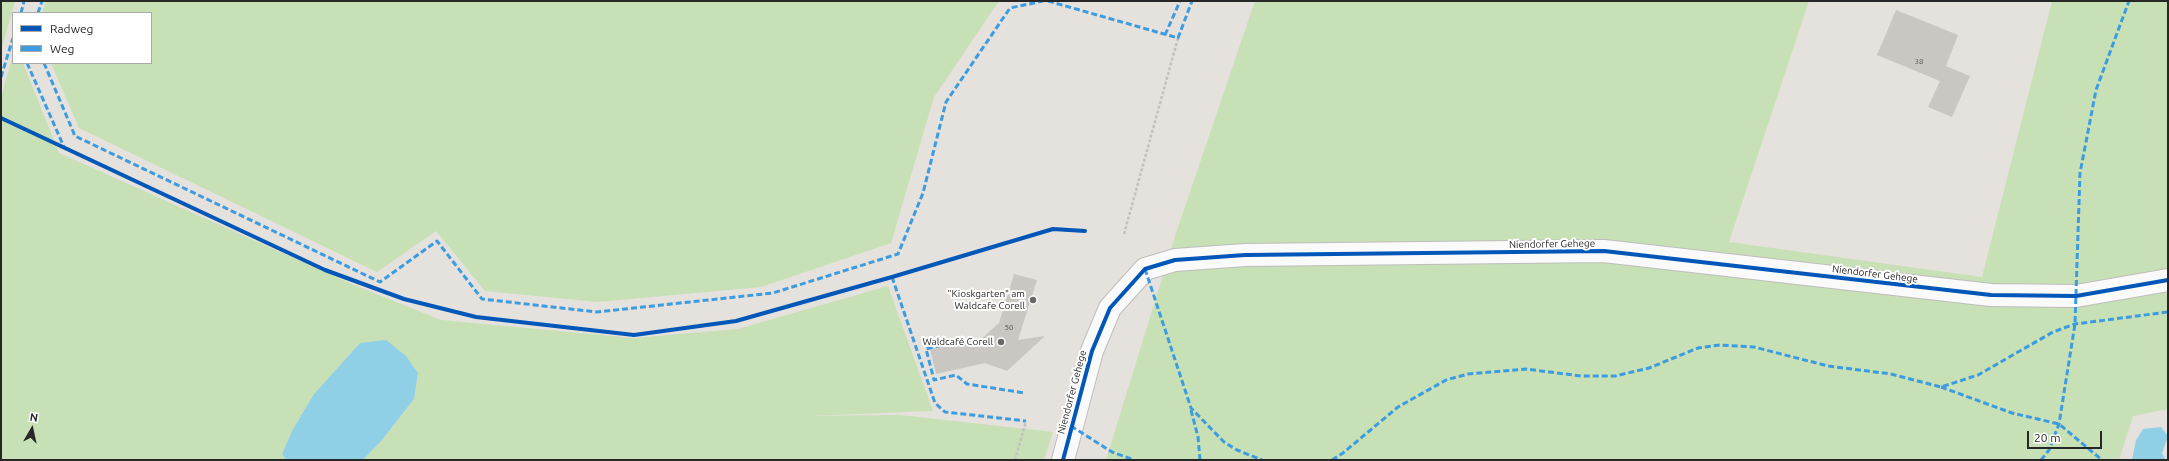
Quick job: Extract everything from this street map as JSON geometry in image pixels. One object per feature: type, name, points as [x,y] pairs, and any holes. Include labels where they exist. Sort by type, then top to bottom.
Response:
[{"type":"street","name":"Niendorfer Gehege","points":[[1062,460],[1092,351],[1110,308],[1145,269],[1175,260],[1245,255],[1604,251],[1991,296],[2076,296],[2168,280]]},
{"type":"path","points":[[1124,234],[1178,38]]},
{"type":"path","points":[[1,118],[325,270],[404,299],[476,317],[634,335],[736,321],[892,277],[1053,229],[1086,231]]},
{"type":"path","points":[[1015,460],[1026,421]]},
{"type":"green space","points":[[1,1],[15,1],[1,51]]},
{"type":"green space","points":[[46,1],[999,1],[934,97],[891,243],[761,287],[597,302],[485,291],[436,231],[377,272],[79,128],[51,64],[152,64],[152,12],[42,12]]},
{"type":"green space","points":[[1255,1],[1809,1],[1729,242],[1982,277],[2052,1],[2168,1],[2168,409],[2133,416],[2119,460],[1106,460],[1176,233]]},
{"type":"green space","points":[[12,58],[12,64],[23,64],[59,153],[354,285],[441,320],[634,338],[738,329],[888,286],[933,411],[807,416],[900,415],[1053,432],[1044,460],[363,460],[382,440],[414,399],[418,373],[360,343],[314,394],[293,429],[282,454],[286,460],[1,460],[1,97]]},
{"type":"water","points":[[386,340],[406,356],[418,373],[414,399],[382,440],[363,460],[286,460],[282,454],[293,429],[314,394],[360,343]]},
{"type":"water","points":[[2161,427],[2168,436],[2162,453],[2166,460],[2132,460],[2136,440],[2143,429]]},
{"type":"building","points":[[1896,10],[1958,35],[1946,66],[1970,76],[1952,117],[1928,107],[1940,81],[1877,55]]},
{"type":"building","points":[[1014,274],[1037,280],[1018,340],[1045,336],[1007,371],[985,363],[936,374],[930,349],[980,340],[999,323]]},
{"type":"marked path","points":[[21,12],[24,1]]},
{"type":"marked path","points":[[38,12],[42,1]]},
{"type":"marked path","points":[[44,64],[75,136],[380,282],[437,241],[482,299],[597,312],[773,293],[898,254],[923,193],[946,102],[1010,8],[1043,1]]},
{"type":"marked path","points":[[1048,1],[1178,38],[1192,1]]},
{"type":"marked path","points":[[1165,35],[1180,1]]},
{"type":"marked path","points":[[2041,460],[2049,450],[2059,424],[2075,324],[2080,173],[2096,90],[2129,1]]},
{"type":"marked path","points":[[1,77],[12,41]]},
{"type":"marked path","points":[[27,64],[64,147]]},
{"type":"marked path","points":[[1145,269],[1191,408],[1224,442],[1237,450],[1262,460]]},
{"type":"marked path","points":[[892,277],[935,403],[945,412],[1026,421]]},
{"type":"marked path","points":[[1332,460],[1343,453],[1398,407],[1446,380],[1468,374],[1526,369],[1581,376],[1615,376],[1649,368],[1698,348],[1720,345],[1754,347],[1828,366],[1891,374],[1941,387],[1978,375],[2053,332],[2075,324],[2168,312]]},
{"type":"marked path","points":[[950,343],[926,349],[934,380],[956,375],[967,384],[1025,393]]},
{"type":"marked path","points":[[1941,387],[2012,413],[2059,424],[2102,460]]},
{"type":"marked path","points":[[1191,410],[1198,437],[1200,460]]},
{"type":"marked path","points":[[1071,426],[1112,452],[1134,460]]},
{"type":"cycle path","points":[[1,118],[325,270],[404,299],[476,317],[634,335],[736,321],[892,277],[1053,229],[1085,231]]},
{"type":"cycle path","points":[[1063,460],[1092,351],[1110,308],[1145,269],[1175,260],[1245,255],[1604,251],[1991,295],[2076,296],[2168,280]]},
{"type":"place","name":"\"Kioskgarten\" am Waldcafe Corell","points":[[1033,300]]},
{"type":"place","name":"Waldcafé Corell","points":[[1001,342]]}]
